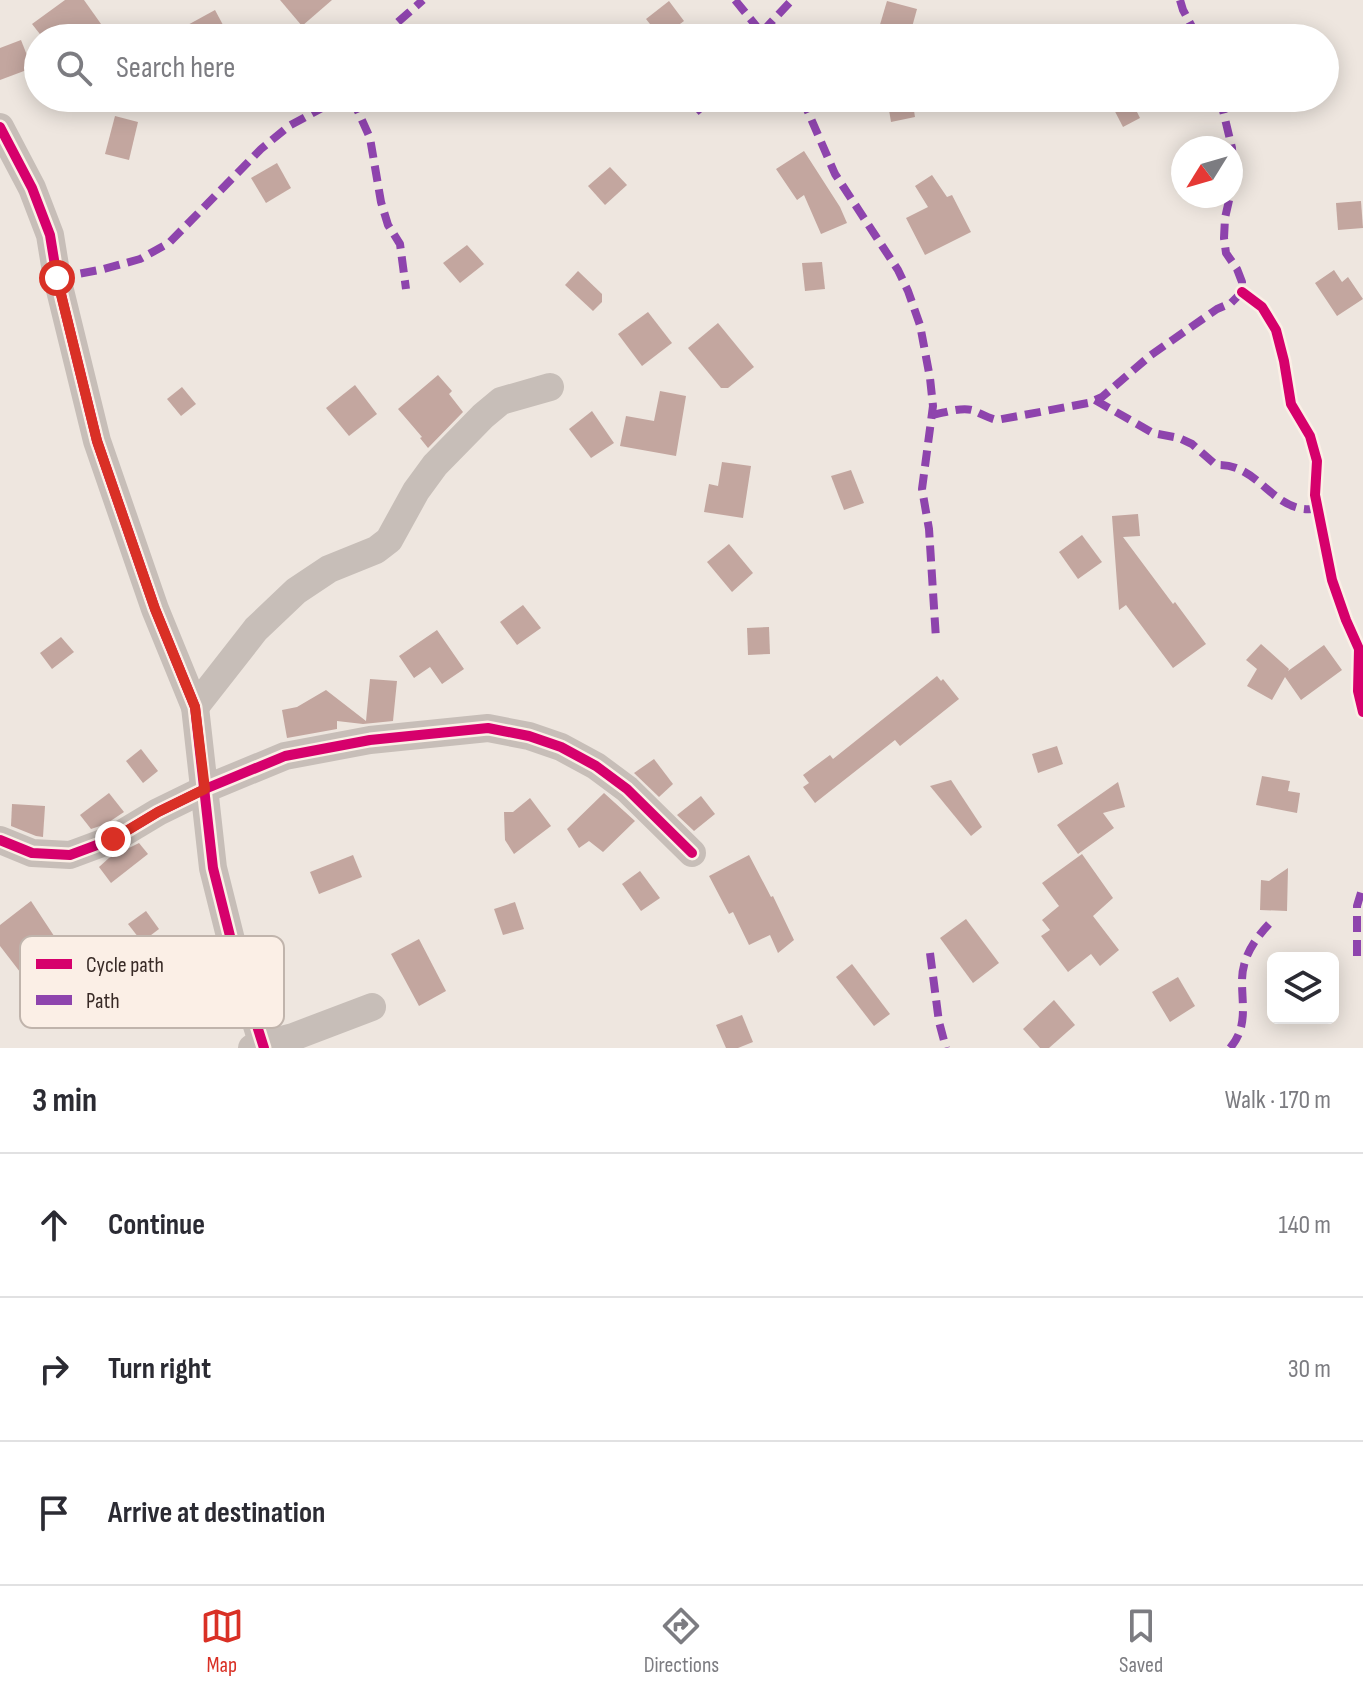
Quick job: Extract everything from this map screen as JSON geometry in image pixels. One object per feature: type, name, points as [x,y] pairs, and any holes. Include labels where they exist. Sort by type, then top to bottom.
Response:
[{"type":"street","points":[[0,127],[32,188],[50,235],[57,278],[97,441],[155,609],[195,707],[213,868],[230,936]]},
{"type":"street","points":[[195,707],[256,629],[296,591],[329,569],[376,550],[389,540],[416,491],[435,465],[483,416],[501,401],[550,387]]},
{"type":"street","points":[[0,840],[32,853],[70,855],[113,839],[205,789],[285,756],[370,740],[488,728],[529,736],[561,747],[596,766],[627,789],[692,853]]},
{"type":"street","points":[[260,1047],[372,1007]]},
{"type":"building","points":[[65,0],[84,0],[101,24],[32,24]]},
{"type":"building","points":[[280,0],[332,0],[304,24],[300,24]]},
{"type":"building","points":[[669,1],[684,21],[680,24],[650,24],[646,19]]},
{"type":"building","points":[[887,1],[917,9],[913,24],[880,24]]},
{"type":"building","points":[[215,10],[222,24],[190,24]]},
{"type":"building","points":[[21,40],[24,71],[0,80],[0,48]]},
{"type":"building","points":[[889,112],[914,112],[915,117],[891,122]]},
{"type":"building","points":[[1115,112],[1137,112],[1140,118],[1123,127]]},
{"type":"building","points":[[115,116],[138,122],[129,160],[105,154]]},
{"type":"building","points":[[804,151],[847,223],[821,234],[804,195],[797,200],[776,169]]},
{"type":"building","points":[[277,163],[291,188],[266,203],[251,178]]},
{"type":"building","points":[[610,167],[627,185],[605,205],[588,186]]},
{"type":"building","points":[[932,175],[947,197],[952,195],[971,232],[925,255],[906,218],[928,207],[915,186]]},
{"type":"building","points":[[1361,201],[1363,228],[1338,230],[1336,203]]},
{"type":"building","points":[[467,245],[484,264],[460,283],[443,263]]},
{"type":"building","points":[[822,262],[825,289],[805,291],[802,263]]},
{"type":"building","points":[[1334,270],[1342,282],[1348,277],[1363,299],[1337,316],[1315,283]]},
{"type":"building","points":[[578,271],[602,294],[602,302],[593,311],[565,285]]},
{"type":"building","points":[[648,312],[672,343],[642,366],[618,334]]},
{"type":"building","points":[[718,323],[754,367],[728,388],[721,388],[688,348]]},
{"type":"building","points":[[438,375],[452,391],[449,394],[463,412],[428,448],[398,409]]},
{"type":"building","points":[[355,385],[377,414],[349,436],[326,408]]},
{"type":"building","points":[[182,387],[196,404],[181,416],[167,399]]},
{"type":"building","points":[[660,391],[686,396],[676,456],[620,446],[626,416],[654,421]]},
{"type":"building","points":[[592,411],[614,443],[591,458],[569,429]]},
{"type":"building","points":[[722,462],[751,466],[743,518],[704,512],[709,484],[718,486]]},
{"type":"building","points":[[851,470],[864,503],[844,510],[831,476]]},
{"type":"building","points":[[1138,514],[1140,536],[1123,537],[1206,644],[1173,668],[1126,605],[1119,610],[1112,516]]},
{"type":"building","points":[[1082,535],[1102,562],[1078,579],[1059,552]]},
{"type":"building","points":[[729,544],[753,573],[732,592],[707,562]]},
{"type":"building","points":[[523,605],[541,628],[517,645],[500,622]]},
{"type":"building","points":[[769,627],[770,654],[748,655],[747,628]]},
{"type":"building","points":[[437,630],[464,669],[442,684],[430,667],[414,678],[399,656]]},
{"type":"building","points":[[61,637],[74,652],[52,669],[40,653]]},
{"type":"building","points":[[1261,644],[1288,671],[1324,645],[1342,670],[1301,700],[1285,677],[1272,700],[1247,686],[1257,669],[1246,660]]},
{"type":"building","points":[[937,676],[959,699],[900,746],[895,740],[815,803],[803,787],[809,783],[803,775],[830,755],[833,759]]},
{"type":"building","points":[[370,679],[397,681],[393,721],[363,724],[337,721],[337,729],[287,738],[282,710],[297,707],[326,690],[366,721]]},
{"type":"building","points":[[1057,746],[1063,764],[1038,773],[1032,754]]},
{"type":"building","points":[[141,749],[158,771],[143,783],[126,761]]},
{"type":"building","points":[[654,759],[673,784],[659,797],[634,773]]},
{"type":"building","points":[[1262,776],[1290,781],[1288,791],[1300,793],[1297,813],[1256,805]]},
{"type":"building","points":[[951,780],[982,827],[971,836],[930,786]]},
{"type":"building","points":[[1118,782],[1125,807],[1103,813],[1114,828],[1078,854],[1057,825]]},
{"type":"building","points":[[109,793],[124,812],[106,824],[91,829],[80,815]]},
{"type":"building","points":[[604,793],[635,821],[603,852],[589,841],[579,848],[567,829]]},
{"type":"building","points":[[701,796],[715,814],[694,831],[677,815]]},
{"type":"building","points":[[530,798],[551,826],[514,854],[505,840],[504,812],[513,812]]},
{"type":"building","points":[[12,804],[45,806],[43,837],[11,826]]},
{"type":"building","points":[[139,843],[148,854],[111,883],[99,867],[109,858]]},
{"type":"building","points":[[1082,854],[1113,898],[1093,916],[1119,950],[1100,966],[1091,954],[1068,972],[1041,936],[1050,930],[1042,920],[1059,906],[1042,883]]},
{"type":"building","points":[[353,855],[362,877],[319,894],[310,872]]},
{"type":"building","points":[[749,855],[794,940],[778,953],[770,935],[749,945],[733,912],[729,914],[709,876]]},
{"type":"building","points":[[1288,868],[1287,911],[1260,910],[1261,880],[1269,881]]},
{"type":"building","points":[[640,871],[660,898],[641,911],[622,884]]},
{"type":"building","points":[[31,901],[54,936],[20,936],[20,972],[0,946],[0,925]]},
{"type":"building","points":[[515,902],[524,929],[503,935],[494,909]]},
{"type":"building","points":[[146,911],[159,929],[150,936],[137,936],[128,924]]},
{"type":"building","points":[[966,919],[999,963],[973,983],[940,938]]},
{"type":"building","points":[[419,939],[446,991],[419,1006],[391,954]]},
{"type":"building","points":[[852,964],[890,1014],[874,1026],[836,977]]},
{"type":"building","points":[[1178,977],[1195,1006],[1170,1022],[1152,992]]},
{"type":"building","points":[[1054,1000],[1075,1025],[1049,1048],[1040,1048],[1023,1029]]},
{"type":"building","points":[[742,1015],[753,1042],[738,1048],[726,1048],[716,1025]]},
{"type":"marked path","points":[[396,24],[423,0]]},
{"type":"marked path","points":[[735,0],[755,24]]},
{"type":"marked path","points":[[770,24],[792,0]]},
{"type":"marked path","points":[[1180,0],[1190,24]]},
{"type":"marked path","points":[[57,278],[140,259],[169,243],[261,149],[289,126],[315,112]]},
{"type":"marked path","points":[[358,112],[370,138],[388,225],[400,244],[406,289]]},
{"type":"marked path","points":[[808,112],[835,174],[898,270],[920,325],[933,406],[922,489],[929,529],[936,639]]},
{"type":"marked path","points":[[1223,112],[1229,136]]},
{"type":"marked path","points":[[932,415],[967,409],[997,420],[1088,403],[1102,397],[1151,355],[1217,309],[1231,303],[1242,292],[1237,269],[1226,253],[1224,238],[1227,208]]},
{"type":"marked path","points":[[1095,400],[1153,433],[1192,444],[1216,465],[1241,470],[1288,504],[1301,509],[1318,509]]},
{"type":"marked path","points":[[1357,956],[1357,906],[1363,886]]},
{"type":"marked path","points":[[1230,1048],[1242,1024],[1244,965],[1254,943],[1269,924]]},
{"type":"marked path","points":[[930,953],[939,1022],[946,1048]]},
{"type":"cycle path","points":[[0,127],[32,188],[50,235],[57,278],[97,441],[155,609],[195,707],[213,868],[230,936]]},
{"type":"cycle path","points":[[1242,292],[1262,307],[1276,330],[1291,404],[1310,436],[1317,461],[1315,495],[1332,580],[1359,649],[1358,691],[1363,712]]},
{"type":"cycle path","points":[[0,840],[32,853],[70,855],[113,839],[205,789],[285,756],[370,740],[488,728],[529,736],[561,747],[596,766],[627,789],[692,853]]},
{"type":"cycle path","points":[[258,1028],[264,1048]]},
{"type":"route","points":[[57,278],[97,441],[155,609],[195,707],[205,789],[113,839]]}]
